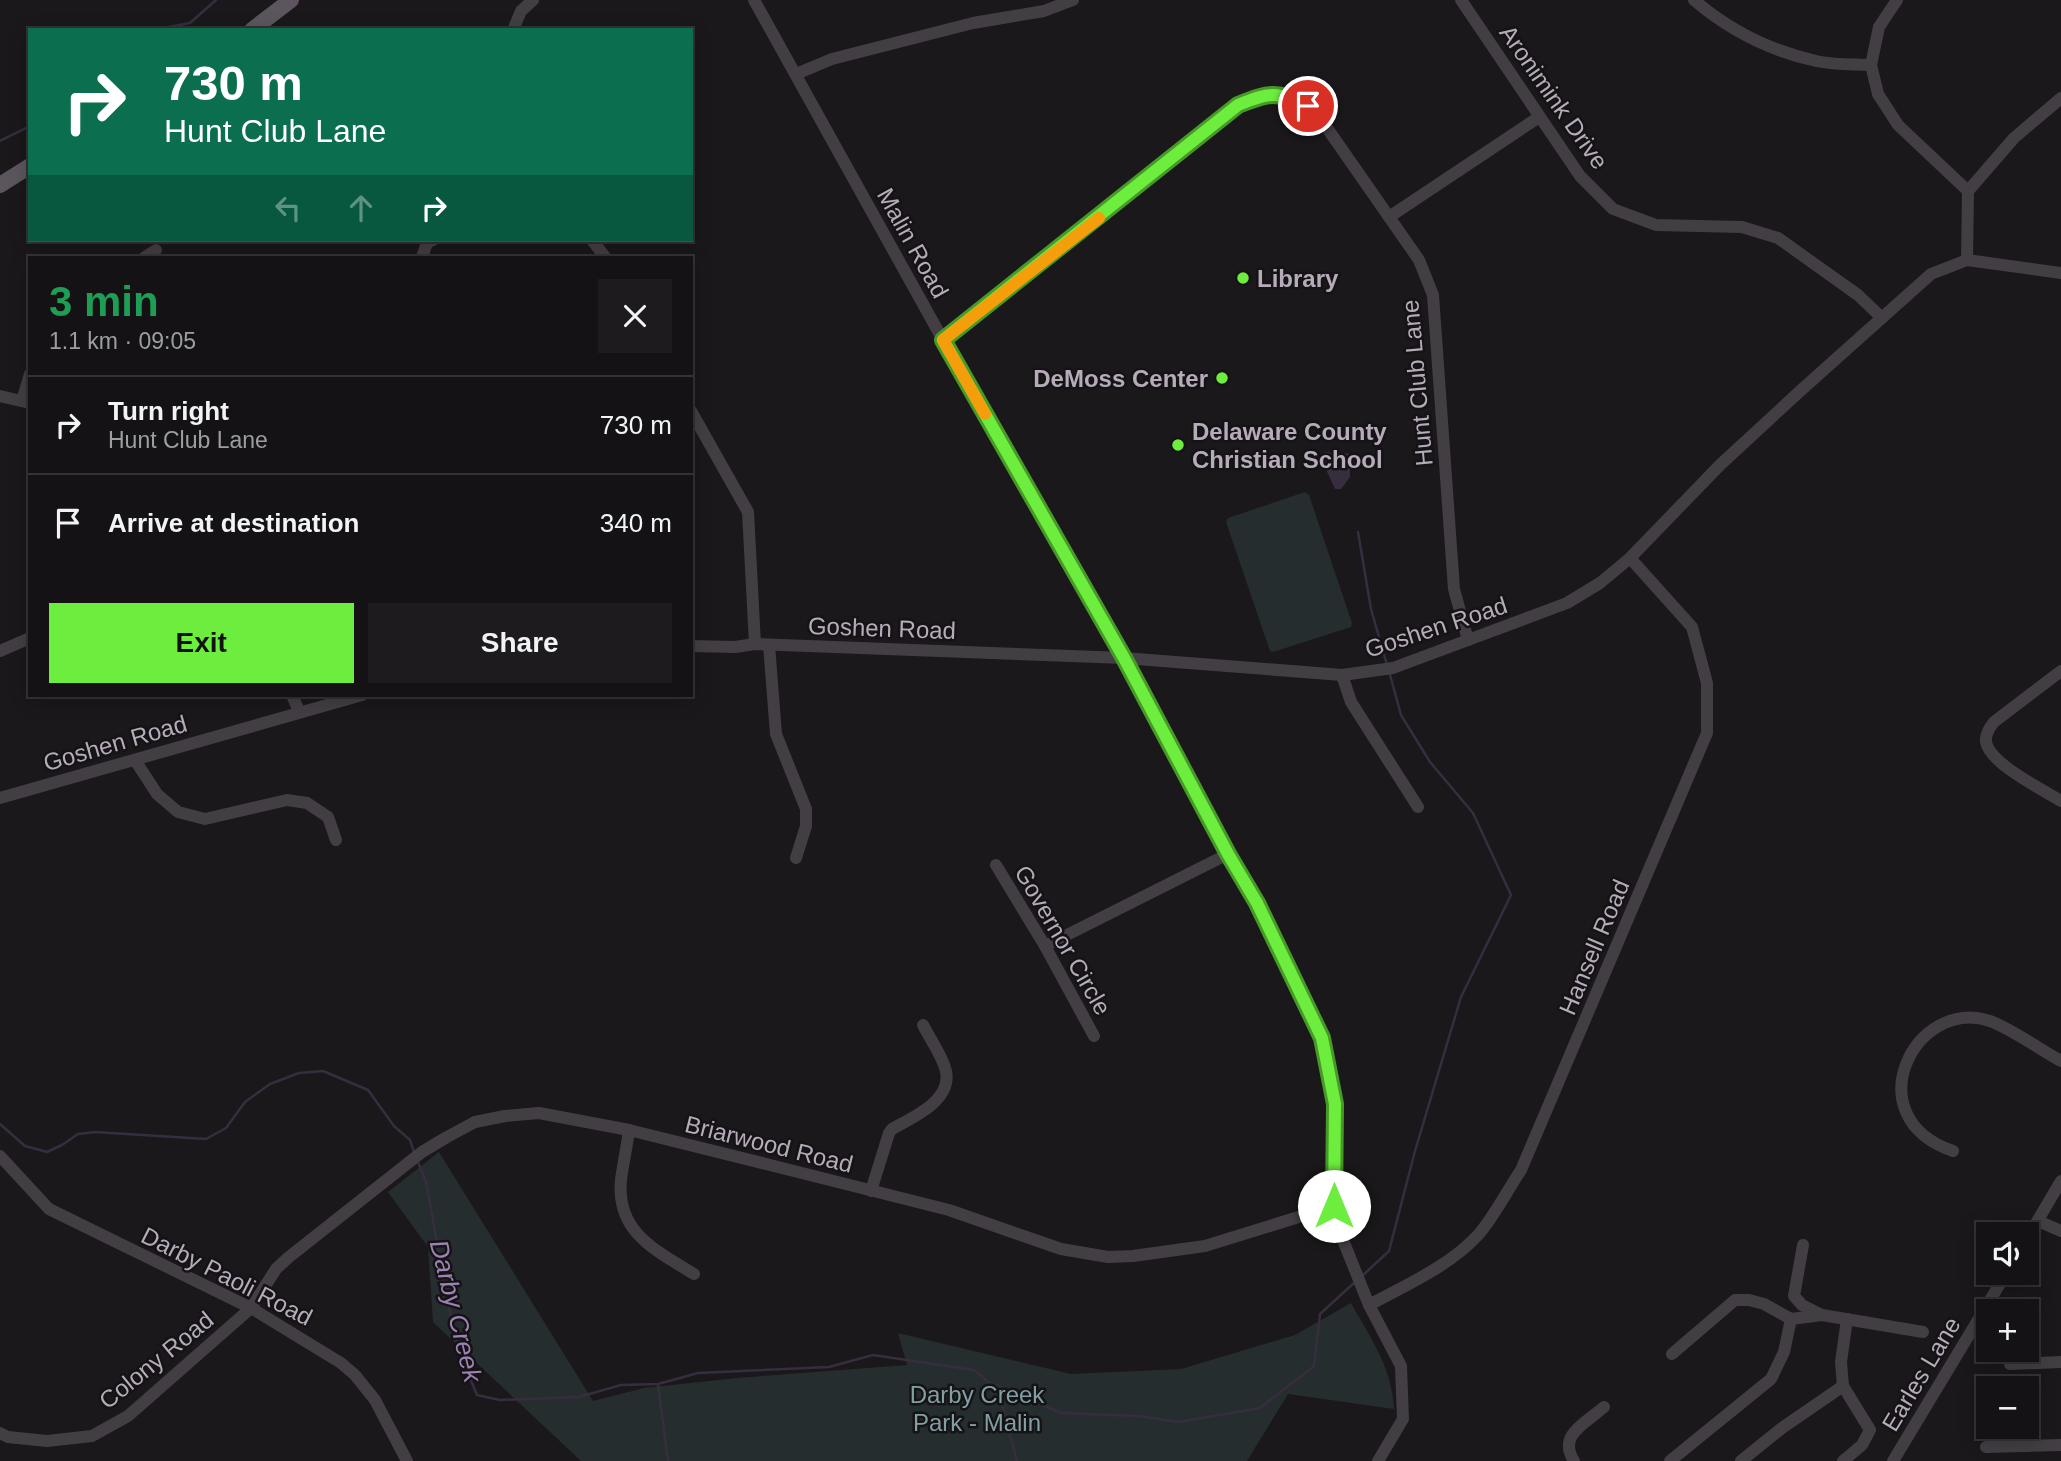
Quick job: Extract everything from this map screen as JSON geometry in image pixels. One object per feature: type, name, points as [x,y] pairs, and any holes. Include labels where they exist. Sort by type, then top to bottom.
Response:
[{"type":"main road","points":[[255,28],[291,0]]},
{"type":"main road","points":[[0,185],[28,167]]},
{"type":"street","points":[[514,28],[521,10],[533,0]]},
{"type":"street","name":"Malin Road","points":[[754,0],[1124,658],[1228,854],[1257,903],[1322,1038],[1335,1104],[1334,1206],[1343,1240],[1369,1305],[1401,1366],[1403,1419],[1378,1461]]},
{"type":"street","points":[[796,74],[832,59],[973,23],[1044,11],[1073,0]]},
{"type":"street","name":"Aronimink Drive","points":[[1461,0],[1580,176],[1613,209],[1656,225],[1742,227],[1779,238],[1858,295],[1882,318]]},
{"type":"street","points":[[1694,0],[1712,16],[1756,42],[1817,61],[1871,65]]},
{"type":"street","points":[[1896,0],[1880,27],[1871,65],[1878,94],[1898,125],[1968,191]]},
{"type":"street","name":"Hunt Club Lane","points":[[943,340],[1238,105],[1264,94],[1287,96],[1308,106],[1318,115],[1419,260],[1433,296],[1454,589],[1468,640]]},
{"type":"street","points":[[1967,260],[1968,191],[2014,138],[2061,98]]},
{"type":"street","points":[[1389,217],[1539,117]]},
{"type":"street","points":[[594,242],[604,256]]},
{"type":"street","name":"Goshen Road","points":[[693,646],[735,647],[762,644],[1124,658],[1342,675],[1390,669],[1567,603],[1600,583],[1630,558],[1720,466],[1931,274],[1967,260],[2061,273]]},
{"type":"street","points":[[0,396],[26,402]]},
{"type":"street","points":[[693,415],[748,512],[762,644],[776,734],[806,810],[806,827],[796,858]]},
{"type":"street","name":"Hansell Road","points":[[1369,1305],[1444,1263],[1468,1244],[1489,1220],[1521,1170],[1707,733],[1707,682],[1692,627],[1630,558]]},
{"type":"street","points":[[0,650],[28,639]]},
{"type":"street","points":[[2061,671],[1994,722],[1985,739],[1993,756],[2002,764],[2061,801]]},
{"type":"street","points":[[1342,675],[1352,702],[1418,807]]},
{"type":"street","points":[[293,697],[299,711]]},
{"type":"street","name":"Goshen Road","points":[[0,798],[354,697]]},
{"type":"street","points":[[135,760],[157,794],[178,812],[205,819],[287,800],[307,803],[328,817],[336,840]]},
{"type":"street","points":[[1045,946],[1228,854]]},
{"type":"street","name":"Governor Circle","points":[[996,865],[1045,946],[1094,1036]]},
{"type":"street","points":[[1953,1151],[1934,1144],[1916,1130],[1902,1096],[1901,1085],[1906,1062],[1926,1034],[1954,1021],[1990,1021],[2061,1060]]},
{"type":"street","points":[[871,1191],[889,1133],[936,1101],[946,1083],[946,1069],[923,1025]]},
{"type":"street","name":"Briarwood Road","points":[[251,1308],[276,1269],[289,1257],[422,1152],[475,1122],[505,1116],[539,1113],[629,1130],[949,1210],[1061,1249],[1108,1257],[1205,1246],[1334,1206]]},
{"type":"street","points":[[629,1130],[621,1180],[621,1201],[627,1221],[639,1237],[694,1274]]},
{"type":"street","name":"Darby Paoli Road","points":[[0,1156],[49,1209],[251,1308],[327,1352],[355,1375],[375,1400],[407,1461]]},
{"type":"street","points":[[2061,1181],[2038,1221],[2061,1231]]},
{"type":"street","points":[[1803,1245],[1794,1296],[1802,1305],[1822,1315]]},
{"type":"street","name":"Earles Lane","points":[[1893,1461],[1999,1285]]},
{"type":"street","points":[[1672,1354],[1735,1300],[1764,1304],[1791,1319],[1822,1315],[1923,1332]]},
{"type":"street","name":"Colony Road","points":[[0,1433],[8,1437],[47,1441],[92,1436],[128,1416],[251,1308]]},
{"type":"street","points":[[1670,1461],[1771,1379],[1784,1352],[1791,1319]]},
{"type":"street","points":[[1843,1461],[1863,1445],[1870,1430],[1843,1386],[1841,1362],[1847,1319]]},
{"type":"street","points":[[2010,1364],[2061,1362]]},
{"type":"street","points":[[1741,1461],[1782,1428],[1843,1386]]},
{"type":"street","points":[[1574,1461],[1568,1447],[1570,1437],[1604,1407]]},
{"type":"street","points":[[1986,1447],[2061,1445]]},
{"type":"street","points":[[2040,1446],[2040,1461]]},
{"type":"green space","points":[[1305,492],[1309,495],[1352,623],[1351,627],[1273,652],[1270,651],[1226,522],[1228,518]]},
{"type":"green space","name":"Darby Creek Park - Malin","points":[[439,1152],[593,1401],[644,1388],[907,1365],[898,1333],[1071,1374],[1181,1369],[1295,1335],[1351,1303],[1385,1366],[1394,1409],[1288,1394],[1247,1461],[581,1461],[433,1322],[428,1247],[388,1192]]},
{"type":"shaded area","points":[[1323,453],[1337,456],[1350,454],[1350,477],[1341,489],[1335,489],[1323,463]]},
{"type":"waterway","points":[[164,28],[190,23],[216,0]]},
{"type":"waterway","points":[[0,141],[28,127]]},
{"type":"waterway","points":[[1358,532],[1371,609],[1387,665]]},
{"type":"waterway","points":[[1362,1276],[1389,1251],[1415,1151],[1461,997],[1511,895],[1473,813],[1430,762],[1401,715],[1389,671]]},
{"type":"waterway","name":"Darby Creek","points":[[0,1124],[25,1146],[47,1152],[78,1134],[95,1132],[206,1139],[226,1128],[245,1102],[270,1084],[299,1073],[323,1071],[368,1090],[394,1126],[410,1140],[414,1152]]},
{"type":"waterway","name":"Darby Creek","points":[[418,1162],[426,1182],[451,1317],[477,1395],[500,1400],[579,1397],[621,1385],[658,1384],[698,1373],[829,1367],[873,1355],[974,1370],[998,1390],[1017,1461]]},
{"type":"waterway","points":[[993,1384],[1061,1413],[1138,1416],[1179,1422],[1260,1408],[1314,1366],[1320,1314],[1354,1283]]},
{"type":"waterway","points":[[658,1385],[668,1461]]},
{"type":"slow traffic","points":[[985,414],[943,340],[1099,218]]},
{"type":"place","name":"Library","points":[[1243,278]]},
{"type":"place","name":"DeMoss Center","points":[[1222,378]]},
{"type":"place","name":"Delaware County Christian School","points":[[1178,445]]},
{"type":"route","points":[[1308,106],[1287,96],[1264,94],[1238,105],[1052,256],[943,340],[1124,658],[1228,854],[1257,903],[1322,1038],[1335,1104],[1334,1206]]}]
